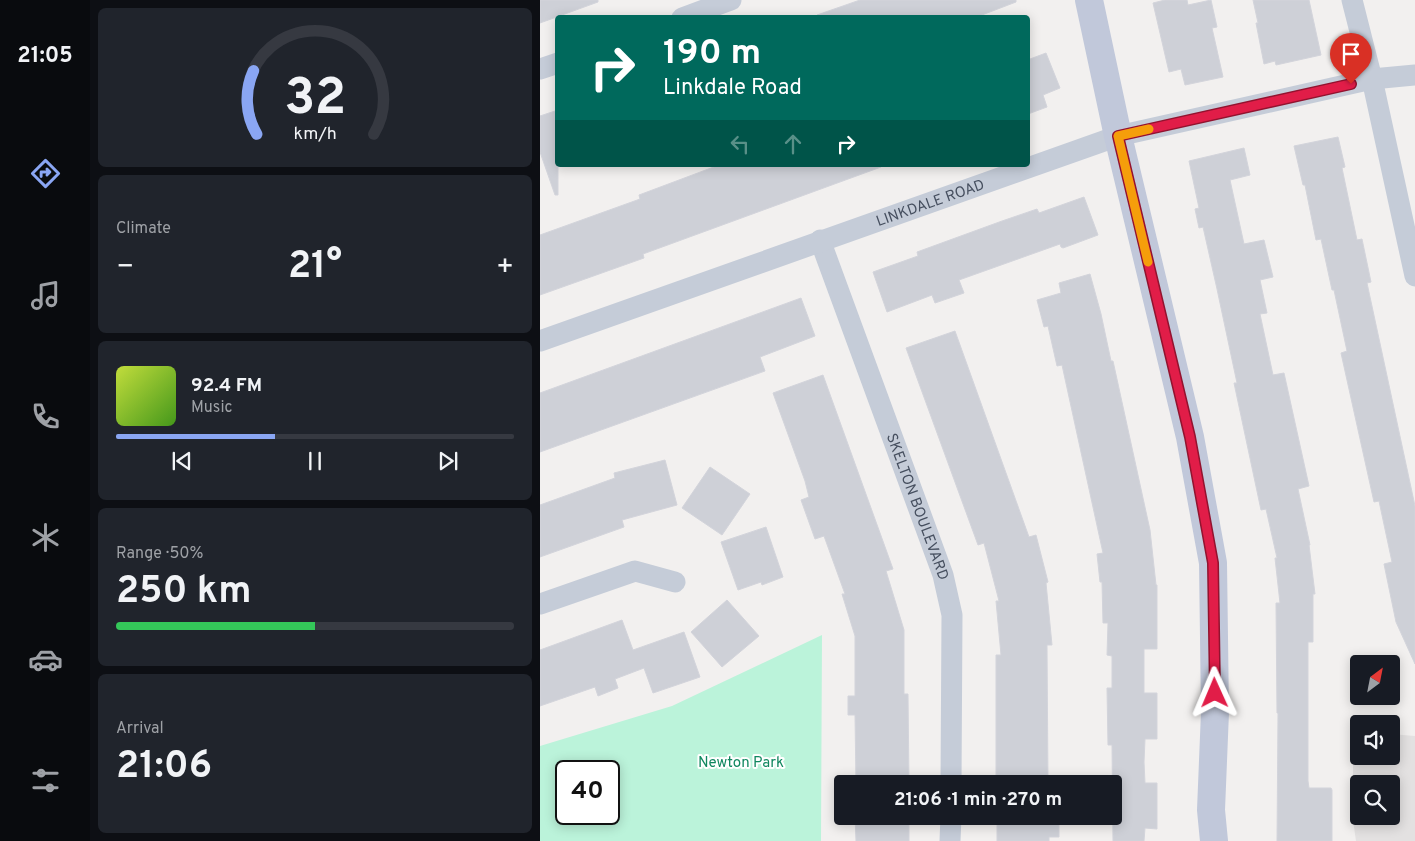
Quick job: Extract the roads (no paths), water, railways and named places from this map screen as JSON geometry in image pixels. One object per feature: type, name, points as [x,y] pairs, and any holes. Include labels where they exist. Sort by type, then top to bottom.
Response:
[{"type":"street","points":[[690,15],[731,0]]},
{"type":"street","points":[[1089,0],[1118,136],[1190,437],[1213,563],[1215,712],[1211,810],[1214,841]]},
{"type":"street","points":[[1352,0],[1372,79],[1415,276]]},
{"type":"street","points":[[540,69],[555,64]]},
{"type":"street","name":"LINKDALE ROAD","points":[[1030,167],[1118,136],[1372,79],[1415,75]]},
{"type":"street","name":"LINKDALE ROAD","points":[[540,341],[1029,167]]},
{"type":"street","name":"SKELTON BOULEVARD","points":[[820,240],[943,575],[952,616],[951,775]]},
{"type":"street","points":[[540,604],[634,571],[675,582]]},
{"type":"street","points":[[950,825],[950,841]]},
{"type":"park label","name":"Newton Park","points":[[741,762]]}]
